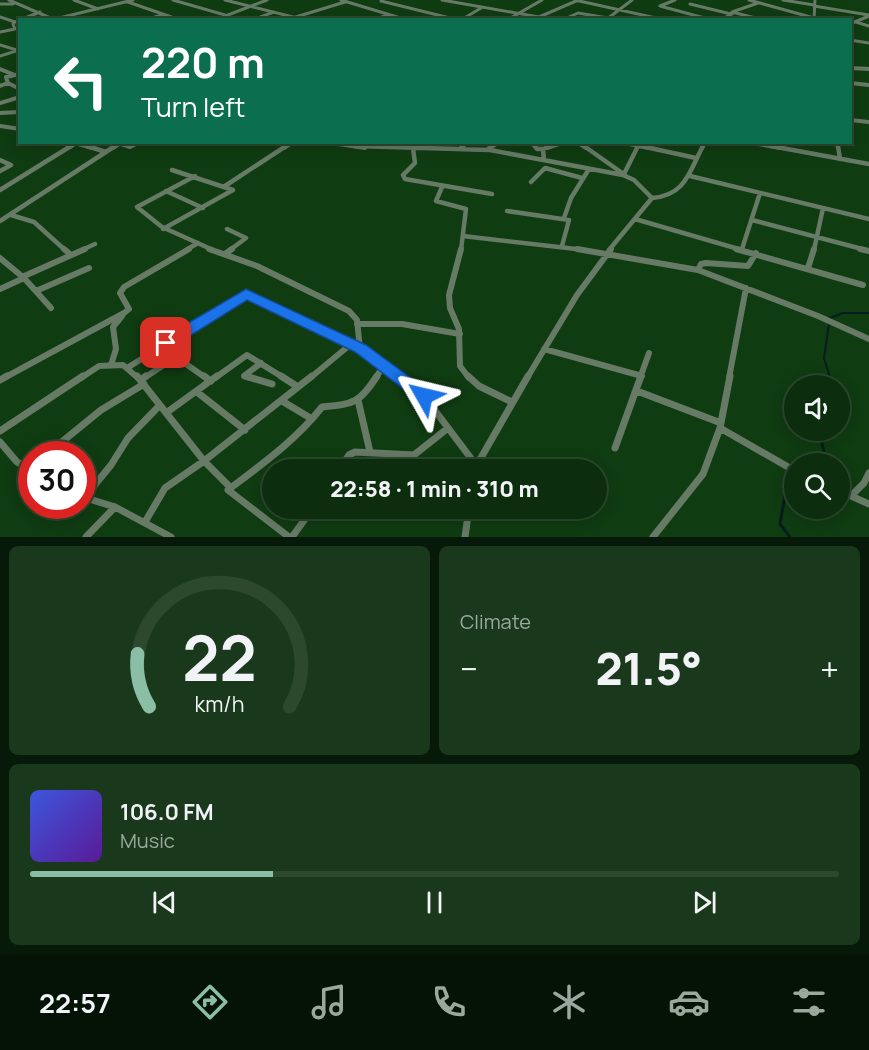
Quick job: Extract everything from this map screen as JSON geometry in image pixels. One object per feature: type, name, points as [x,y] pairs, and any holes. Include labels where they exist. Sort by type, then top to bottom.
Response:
[{"type":"street","points":[[9,0],[53,18]]},
{"type":"street","points":[[74,0],[99,9]]},
{"type":"street","points":[[81,2],[90,0]]},
{"type":"street","points":[[59,18],[133,0]]},
{"type":"street","points":[[173,0],[226,16]]},
{"type":"street","points":[[225,0],[297,18]]},
{"type":"street","points":[[220,18],[267,0]]},
{"type":"street","points":[[341,0],[399,18]]},
{"type":"street","points":[[442,0],[540,17],[574,0],[657,18]]},
{"type":"street","points":[[453,2],[458,0]]},
{"type":"street","points":[[510,18],[542,0]]},
{"type":"street","points":[[608,18],[632,0]]},
{"type":"street","points":[[675,0],[660,6],[699,18]]},
{"type":"street","points":[[700,0],[690,3],[753,18]]},
{"type":"street","points":[[748,0],[811,18]]},
{"type":"street","points":[[724,18],[733,14],[732,11],[762,0]]},
{"type":"street","points":[[783,0],[869,16]]},
{"type":"street","points":[[814,18],[815,0]]},
{"type":"street","points":[[126,1],[175,18]]},
{"type":"street","points":[[381,1],[452,18]]},
{"type":"street","points":[[294,17],[346,2]]},
{"type":"street","points":[[0,4],[19,4]]},
{"type":"street","points":[[687,13],[697,6]]},
{"type":"street","points":[[464,18],[481,8]]},
{"type":"street","points":[[25,18],[39,12]]},
{"type":"street","points":[[258,18],[276,12]]},
{"type":"street","points":[[569,18],[578,13],[602,18]]},
{"type":"street","points":[[152,18],[164,14]]},
{"type":"street","points":[[380,18],[387,15]]},
{"type":"street","points":[[852,23],[869,16]]},
{"type":"street","points":[[0,17],[15,22],[18,21]]},
{"type":"street","points":[[0,32],[15,29],[12,24],[15,22]]},
{"type":"street","points":[[852,23],[869,26]]},
{"type":"street","points":[[852,40],[869,43]]},
{"type":"street","points":[[0,45],[18,51]]},
{"type":"street","points":[[0,56],[18,51]]},
{"type":"street","points":[[852,68],[869,69]]},
{"type":"street","points":[[0,69],[17,74]]},
{"type":"street","points":[[17,74],[5,78],[8,83],[18,88]]},
{"type":"street","points":[[0,86],[8,83]]},
{"type":"street","points":[[852,83],[869,86]]},
{"type":"street","points":[[0,103],[18,98]]},
{"type":"street","points":[[0,114],[18,112]]},
{"type":"street","points":[[852,120],[869,123]]},
{"type":"street","points":[[0,126],[18,129]]},
{"type":"street","points":[[0,190],[74,144]]},
{"type":"street","points":[[79,144],[106,152]]},
{"type":"street","points":[[0,221],[116,144]]},
{"type":"street","points":[[120,144],[130,147],[136,144]]},
{"type":"street","points":[[225,186],[290,144]]},
{"type":"street","points":[[460,149],[465,144]]},
{"type":"street","points":[[486,150],[496,144]]},
{"type":"street","points":[[533,144],[537,149],[559,144]]},
{"type":"street","points":[[580,144],[634,180],[652,198]]},
{"type":"street","points":[[629,144],[696,158]]},
{"type":"street","points":[[480,459],[577,295],[607,253],[652,198],[669,197],[690,176],[704,144]]},
{"type":"street","points":[[759,144],[869,164]]},
{"type":"street","points":[[800,151],[801,144]]},
{"type":"street","points":[[837,144],[840,159]]},
{"type":"street","points":[[359,145],[486,150],[625,175]]},
{"type":"street","points":[[625,175],[638,146]]},
{"type":"street","points":[[413,148],[415,163],[403,177],[408,180],[492,194]]},
{"type":"street","points":[[543,149],[544,160]]},
{"type":"street","points":[[0,160],[11,165],[0,171]]},
{"type":"street","points":[[531,182],[545,168],[582,178]]},
{"type":"street","points":[[564,218],[582,178],[590,169]]},
{"type":"street","points":[[163,229],[233,190],[172,170]]},
{"type":"street","points":[[195,176],[137,207],[147,219],[163,229],[261,268],[350,311],[357,324],[360,349]]},
{"type":"street","points":[[690,176],[869,219]]},
{"type":"street","points":[[442,187],[436,201],[466,209],[463,236],[449,295],[450,308],[460,334],[460,366],[466,375],[479,386],[512,402]]},
{"type":"street","points":[[166,191],[202,208]]},
{"type":"street","points":[[742,249],[760,193]]},
{"type":"street","points":[[808,268],[818,237],[823,208]]},
{"type":"street","points":[[507,211],[564,218],[570,221],[562,246]]},
{"type":"street","points":[[10,215],[34,222],[70,255]]},
{"type":"street","points":[[635,219],[863,285]]},
{"type":"street","points":[[752,220],[869,251]]},
{"type":"street","points":[[225,254],[246,238],[227,229]]},
{"type":"street","points":[[463,236],[562,246],[698,270],[818,316],[868,339]]},
{"type":"street","points":[[111,365],[116,350],[113,327],[129,309],[120,293],[124,287],[198,243]]},
{"type":"street","points":[[0,289],[94,244]]},
{"type":"street","points":[[698,270],[701,264],[706,263],[748,267],[756,253]]},
{"type":"street","points":[[0,258],[23,277],[51,308]]},
{"type":"street","points":[[36,291],[88,268]]},
{"type":"street","points":[[653,537],[703,474],[720,425],[746,288]]},
{"type":"street","points":[[127,368],[246,294],[360,349],[424,396],[469,459]]},
{"type":"street","points":[[0,380],[124,314]]},
{"type":"street","points":[[357,324],[402,324],[460,334]]},
{"type":"street","points":[[145,522],[165,488],[245,430],[351,344]]},
{"type":"street","points":[[544,349],[642,376]]},
{"type":"street","points":[[615,448],[649,353]]},
{"type":"street","points":[[166,413],[243,356],[249,356],[298,387]]},
{"type":"street","points":[[63,441],[101,410],[176,357],[210,381]]},
{"type":"street","points":[[261,363],[244,376],[273,384]]},
{"type":"street","points":[[0,431],[99,366],[123,365],[142,382],[204,460],[230,487]]},
{"type":"street","points":[[305,519],[291,537],[228,492],[230,487],[274,455],[322,407],[353,404],[365,395],[383,366]]},
{"type":"street","points":[[637,391],[720,425],[784,465]]},
{"type":"street","points":[[197,392],[245,430]]},
{"type":"street","points":[[358,400],[370,452]]},
{"type":"street","points":[[282,401],[312,419]]},
{"type":"street","points":[[96,482],[111,465],[128,438],[160,405]]},
{"type":"street","points":[[346,459],[355,452],[414,455],[448,428]]},
{"type":"street","points":[[0,442],[18,462]]},
{"type":"street","points":[[869,473],[864,483],[852,495],[869,504]]},
{"type":"street","points":[[96,501],[115,507],[171,537]]},
{"type":"street","points":[[86,537],[115,507]]},
{"type":"street","points":[[465,537],[467,519]]},
{"type":"waterway","points":[[830,318],[843,313],[869,313]]},
{"type":"waterway","points":[[829,324],[824,358],[829,375]]},
{"type":"waterway","points":[[821,441],[824,453]]},
{"type":"waterway","points":[[784,501],[780,524],[790,537]]},
{"type":"route","points":[[166,343],[246,294],[360,349],[424,396]]}]
